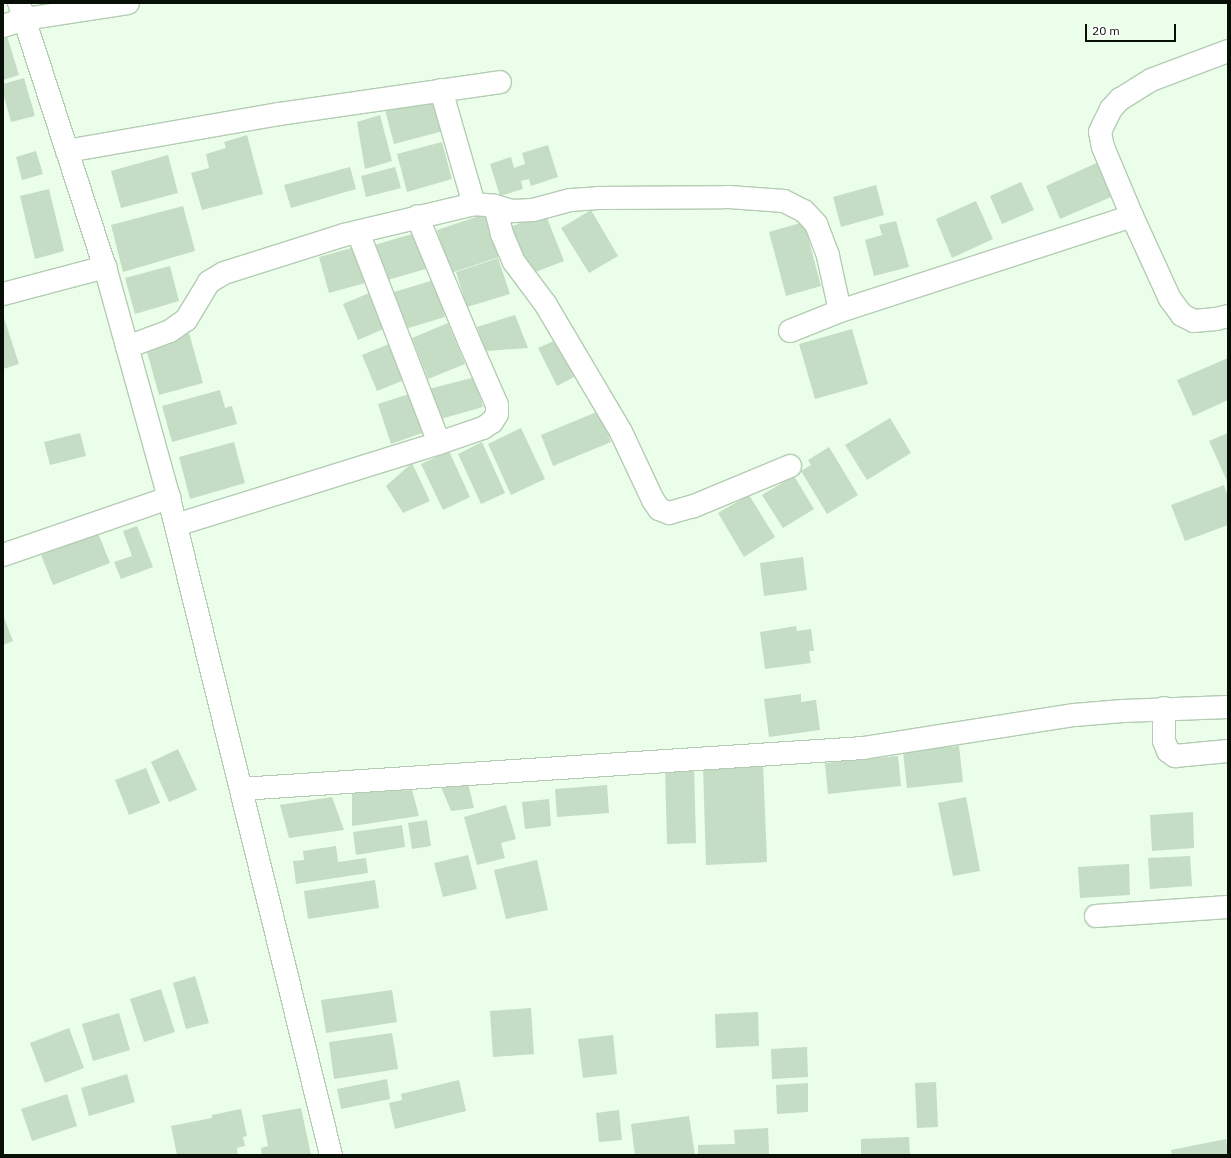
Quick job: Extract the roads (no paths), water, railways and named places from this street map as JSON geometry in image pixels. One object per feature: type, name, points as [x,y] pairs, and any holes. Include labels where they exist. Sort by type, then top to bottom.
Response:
[{"type":"street","points":[[3,26],[22,11],[128,3]]},
{"type":"street","points":[[22,11],[105,267],[169,498],[331,1155]]},
{"type":"street","points":[[1228,51],[1151,80],[1120,99],[1111,109],[1100,132],[1103,147],[1132,216],[1170,299],[1182,315],[1194,321],[1216,320],[1228,316]]},
{"type":"street","points":[[67,151],[279,114],[500,82]]},
{"type":"street","points":[[441,90],[484,205],[502,234],[514,262],[546,305],[621,432],[653,500],[660,509],[669,513],[694,506],[790,466]]},
{"type":"street","points":[[127,347],[170,331],[186,320],[209,282],[224,273],[358,232],[417,216],[484,205],[513,211],[533,210],[571,200],[598,198],[729,197],[784,201],[804,211],[816,224],[828,256],[840,311]]},
{"type":"street","points":[[176,526],[438,443],[483,428],[492,422],[497,414],[498,405],[417,216]]},
{"type":"street","points":[[790,331],[840,311],[1132,216]]},
{"type":"street","points":[[358,232],[438,443]]},
{"type":"street","points":[[3,294],[105,267]]},
{"type":"street","points":[[3,555],[169,498]]},
{"type":"street","points":[[241,789],[862,748],[1074,715],[1164,708],[1228,707]]},
{"type":"street","points":[[1164,708],[1164,740],[1168,751],[1175,756],[1228,751]]},
{"type":"street","points":[[1096,916],[1228,907]]}]
